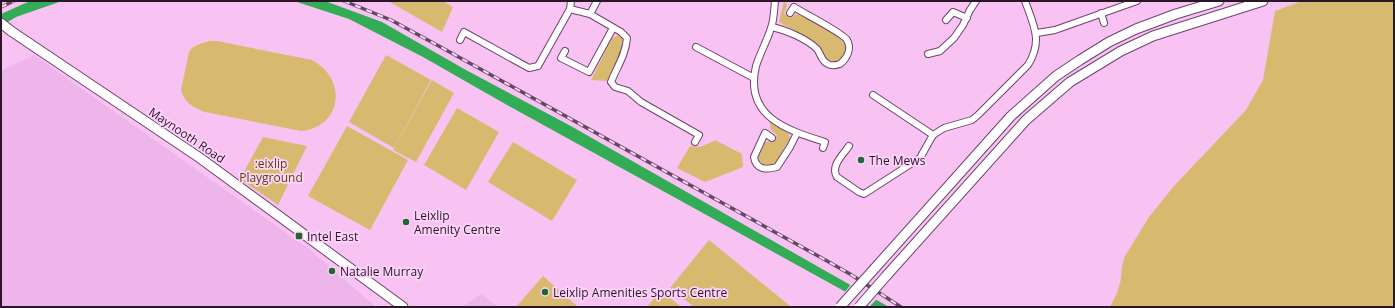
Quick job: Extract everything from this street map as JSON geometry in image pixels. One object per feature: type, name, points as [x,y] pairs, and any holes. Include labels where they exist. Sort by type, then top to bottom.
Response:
[{"type":"main road","points":[[840,307],[1012,116],[1056,76],[1109,42],[1136,29],[1176,14],[1219,1]]},
{"type":"main road","points":[[859,307],[1012,135],[1044,103],[1070,82],[1121,51],[1153,36],[1263,1]]},
{"type":"main road","name":"Maynooth Road","points":[[1,23],[200,158],[403,307]]},
{"type":"street","points":[[460,40],[464,32],[529,68],[538,66],[570,9],[571,1]]},
{"type":"street","points":[[590,14],[597,1]]},
{"type":"street","points":[[776,1],[772,27],[757,64],[754,78],[760,106],[767,115],[797,133],[825,142],[823,148]]},
{"type":"street","points":[[928,54],[940,51],[954,38],[976,1]]},
{"type":"street","points":[[849,146],[834,167],[834,174],[864,194],[920,158],[934,135],[944,128],[972,120],[1004,90],[1028,65],[1034,56],[1037,33],[1025,1]]},
{"type":"street","points":[[1037,33],[1055,30],[1137,1]]},
{"type":"street","points":[[772,27],[782,29],[796,35],[818,50],[822,60],[828,64],[840,64],[845,60],[848,55],[849,48],[847,39],[794,7],[790,13]]},
{"type":"street","points":[[570,9],[590,14],[621,32],[627,38],[626,47],[611,82],[615,87],[628,91],[641,102],[699,135],[695,142]]},
{"type":"street","points":[[946,20],[953,12],[967,18]]},
{"type":"street","points":[[1101,13],[1104,23]]},
{"type":"street","points":[[565,51],[561,58],[589,72],[613,28]]},
{"type":"street","points":[[696,47],[754,78]]},
{"type":"street","points":[[873,95],[934,135]]},
{"type":"street","points":[[772,138],[765,133],[754,157],[755,161],[760,167],[768,170],[777,167],[797,133]]},
{"type":"shaded area","points":[[30,1],[62,1],[16,17],[1,26],[1,14]]},
{"type":"shaded area","points":[[294,1],[325,1],[382,22],[466,70],[569,125],[889,307],[873,307],[423,57],[349,19]]},
{"type":"shaded area","points":[[34,55],[309,249],[376,307],[1,307],[1,71]]},
{"type":"shaded area","points":[[481,294],[498,307],[462,307]]},
{"type":"green space","points":[[388,1],[443,1],[453,7],[442,32]]},
{"type":"green space","points":[[784,1],[787,5],[784,14],[792,18],[794,15],[799,14],[831,32],[845,45],[845,54],[836,61],[830,61],[812,42],[779,22]]},
{"type":"green space","points":[[1302,1],[1394,1],[1394,307],[1110,307],[1117,293],[1125,256],[1149,217],[1174,186],[1246,110],[1263,80],[1275,11]]},
{"type":"green space","points":[[619,35],[625,39],[620,57],[607,81],[591,80],[612,38]]},
{"type":"green space","points":[[210,41],[217,41],[312,60],[324,68],[331,79],[335,90],[335,101],[332,112],[325,121],[315,128],[301,131],[205,112],[197,109],[184,98],[181,90],[189,52],[195,46]]},
{"type":"green space","points":[[386,55],[431,80],[394,148],[349,122]]},
{"type":"green space","points":[[432,80],[454,93],[416,162],[393,150]]},
{"type":"green space","points":[[457,108],[499,132],[466,190],[424,165]]},
{"type":"green space","points":[[769,120],[789,134],[790,138],[773,166],[762,165],[759,159],[764,143],[769,141],[773,143],[777,135],[771,130]]},
{"type":"green space","points":[[347,126],[408,160],[370,230],[308,196]]},
{"type":"green space","name":":eixlip Playground","points":[[263,137],[307,146],[278,205],[240,179]]},
{"type":"green space","points":[[715,140],[742,154],[743,167],[705,182],[677,168],[690,146],[700,147]]},
{"type":"green space","points":[[513,142],[577,180],[552,221],[488,182]]},
{"type":"green space","points":[[709,240],[790,306],[694,307],[670,288]]},
{"type":"green space","name":"Leixlip Amenities Sports Centre","points":[[543,276],[578,307],[516,307]]},
{"type":"green space","points":[[661,290],[681,307],[647,307]]},
{"type":"pier","points":[[852,283],[878,298],[869,307],[844,293]]},
{"type":"railway","points":[[1,7],[14,1]]},
{"type":"railway","points":[[344,1],[391,20],[437,45],[820,257],[850,274],[901,307]]},
{"type":"place","name":"The Mews","points":[[861,160]]},
{"type":"place","name":"Leixlip Amenity Centre","points":[[406,222]]},
{"type":"place","name":"Intel East","points":[[299,236]]},
{"type":"place","name":"Natalie Murray","points":[[332,271]]},
{"type":"place","name":"Leixlip Amenities Sports Centre","points":[[545,292]]}]
